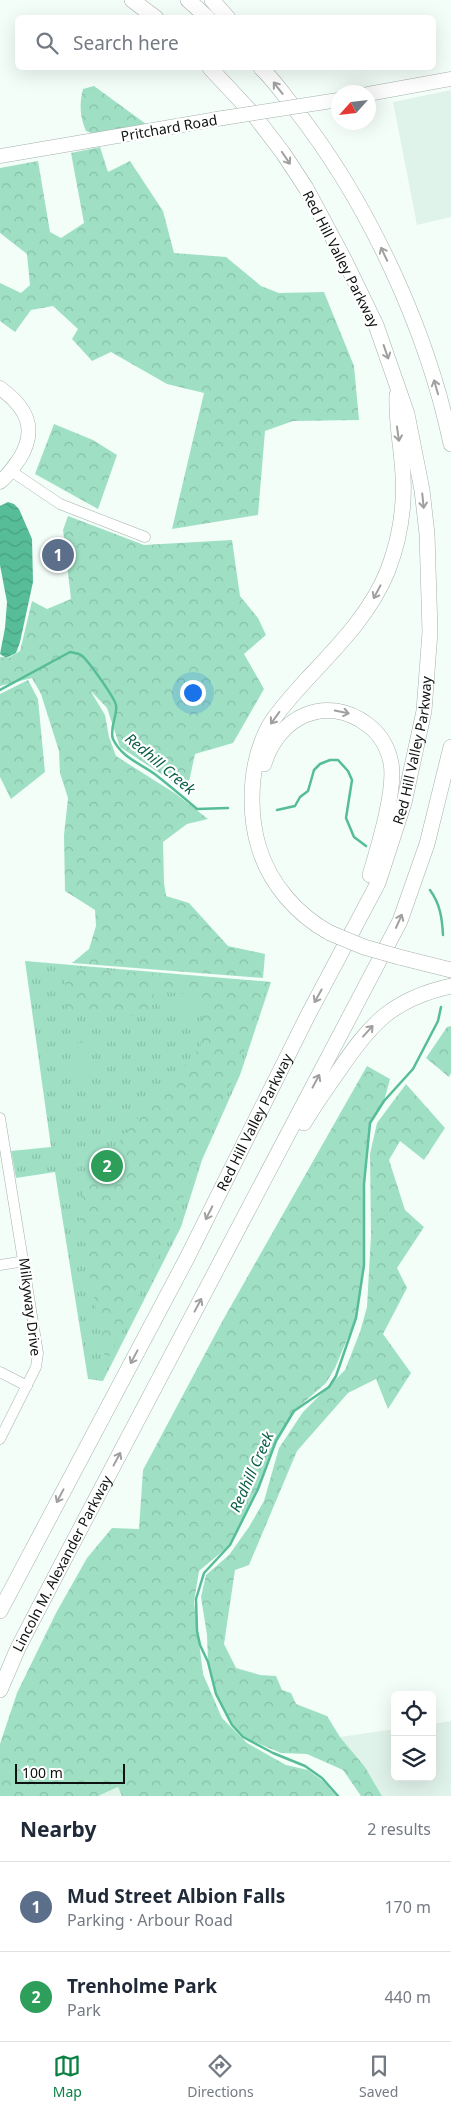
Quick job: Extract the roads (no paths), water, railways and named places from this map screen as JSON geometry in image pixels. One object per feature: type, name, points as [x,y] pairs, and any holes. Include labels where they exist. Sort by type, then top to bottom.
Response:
[{"type":"highway","points":[[132,0],[152,15]]},
{"type":"highway","points":[[188,0],[205,15]]},
{"type":"highway","points":[[212,0],[225,15]]},
{"type":"highway","name":"Red Hill Valley Parkway","points":[[0,1611],[187,1258],[308,1015],[378,883],[404,803],[424,712],[430,632],[427,534],[413,439],[398,386],[376,325],[346,261],[306,188],[283,153],[254,115],[212,70]]},
{"type":"highway","points":[[264,70],[321,142],[369,223],[404,299],[430,363],[451,444]]},
{"type":"highway","points":[[398,386],[396,416],[402,463],[402,515],[398,537],[387,572],[368,609],[270,724],[262,740],[252,785],[252,816],[256,839],[269,872],[296,907],[308,918],[332,929],[368,938],[400,953],[451,970]]},
{"type":"highway","points":[[332,929],[306,906],[283,879],[266,842],[261,820],[260,794],[263,770],[270,747],[281,731],[289,724],[306,715],[324,710],[351,714],[374,730],[388,751],[392,773],[382,833],[370,879],[342,954]]},
{"type":"highway","points":[[252,1202],[400,921],[427,844],[451,747]]},
{"type":"highway","points":[[400,953],[451,962]]},
{"type":"highway","points":[[252,1202],[268,1184],[309,1115],[365,1033],[401,1004],[423,993],[451,986]]},
{"type":"highway","name":"Lincoln M. Alexander Parkway","points":[[0,1690],[18,1648],[252,1202]]},
{"type":"main road","points":[[376,93],[451,79]]},
{"type":"main road","name":"Pritchard Road","points":[[0,156],[331,101]]},
{"type":"main road","points":[[0,388],[17,402],[26,415],[28,427],[28,439],[11,471],[0,482]]},
{"type":"street","points":[[11,471],[60,504],[146,536]]},
{"type":"street","name":"Milkyway Drive","points":[[0,1118],[4,1169],[24,1261],[38,1353],[36,1367],[0,1439]]},
{"type":"street","points":[[0,1265],[24,1261]]},
{"type":"street","points":[[0,1372],[27,1386]]},
{"type":"water","points":[[8,502],[14,504],[19,509],[32,539],[33,582],[20,642],[16,653],[6,658],[0,654],[7,602],[0,565],[0,506]]},
{"type":"waterway","name":"Redhill Creek","points":[[0,690],[70,652],[80,654],[95,671],[116,705],[112,735],[121,751],[156,775],[197,809],[228,808]]},
{"type":"waterway","name":"Redhill Creek","points":[[277,810],[295,806],[300,797],[308,791],[314,770],[320,764],[330,760],[338,760],[348,771],[352,780],[346,818],[354,837],[366,846]]},
{"type":"waterway","name":"Redhill Creek","points":[[430,890],[440,911],[443,935]]},
{"type":"waterway","name":"Redhill Creek","points":[[338,1796],[322,1778],[305,1766],[273,1753],[243,1737],[232,1725],[216,1694],[208,1662],[200,1645],[197,1631],[196,1599],[204,1573],[230,1545],[258,1489],[276,1441],[294,1411],[329,1387],[336,1376],[356,1318],[364,1265],[364,1184],[370,1123],[384,1101],[413,1069],[438,1021],[441,1007]]},
{"type":"place","name":"Mud Street Albion Falls","points":[[58,555]]},
{"type":"place","name":"Trenholme Park","points":[[107,1166]]}]
